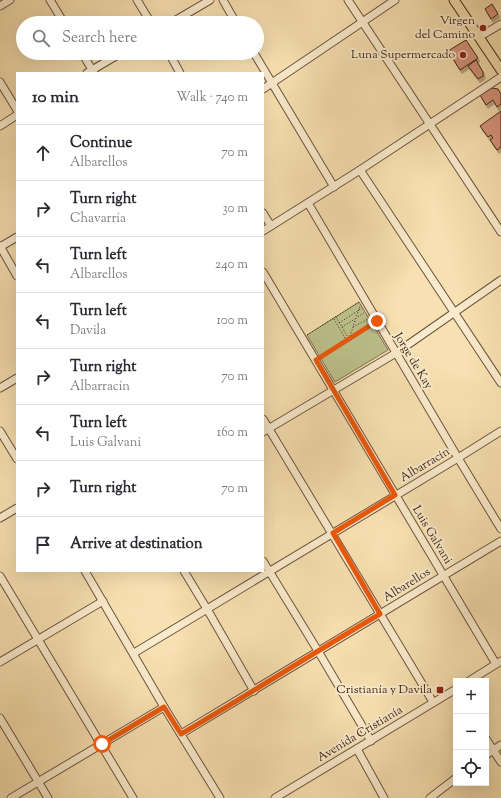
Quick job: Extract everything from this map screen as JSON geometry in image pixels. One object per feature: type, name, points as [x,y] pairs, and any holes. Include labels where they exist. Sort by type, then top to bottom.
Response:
[{"type":"main road","points":[[454,0],[501,70]]},
{"type":"street","points":[[0,6],[10,0]]},
{"type":"street","points":[[50,0],[60,16]]},
{"type":"street","points":[[137,0],[147,16]]},
{"type":"street","points":[[183,16],[210,0]]},
{"type":"street","points":[[223,0],[232,16]]},
{"type":"street","points":[[348,0],[501,232]]},
{"type":"street","points":[[264,88],[395,0]]},
{"type":"street","points":[[479,37],[501,24]]},
{"type":"street","points":[[85,60],[91,72],[110,60]]},
{"type":"street","points":[[172,60],[179,72]]},
{"type":"street","points":[[258,60],[334,187]]},
{"type":"street","points":[[264,230],[430,125],[501,77]]},
{"type":"street","points":[[0,82],[16,108]]},
{"type":"street","points":[[0,126],[16,116]]},
{"type":"street","points":[[360,170],[501,383]]},
{"type":"street","name":"Jorge de Kay","points":[[308,203],[501,529]]},
{"type":"street","points":[[264,215],[271,226]]},
{"type":"street","points":[[16,238],[0,247],[16,274]]},
{"type":"street","name":"Luis Galvani","points":[[264,274],[444,576],[499,662]]},
{"type":"street","points":[[433,702],[333,533],[266,430],[396,353],[501,280]]},
{"type":"street","points":[[0,388],[16,379]]},
{"type":"street","points":[[0,431],[16,457]]},
{"type":"street","name":"Albarracín","points":[[134,653],[501,431]]},
{"type":"street","points":[[0,518],[16,509]]},
{"type":"street","name":"Albarellos","points":[[181,734],[501,541]]},
{"type":"street","points":[[264,563],[318,650],[371,741]]},
{"type":"street","points":[[86,572],[164,707],[220,798]]},
{"type":"street","points":[[185,572],[254,691]]},
{"type":"street","points":[[0,576],[133,798]]},
{"type":"street","points":[[0,662],[103,601]]},
{"type":"street","points":[[474,678],[499,662]]},
{"type":"street","name":"Avenida Cristianía","points":[[274,798],[371,741],[433,702],[453,692]]},
{"type":"street","points":[[11,798],[164,707]]},
{"type":"street","points":[[0,718],[48,798]]},
{"type":"street","points":[[489,744],[501,762]]},
{"type":"street","points":[[489,753],[501,745]]},
{"type":"street","points":[[357,749],[384,798]]},
{"type":"street","points":[[430,798],[453,780]]},
{"type":"path","points":[[302,338],[362,300],[349,339]]},
{"type":"path","points":[[339,323],[359,310],[372,313]]},
{"type":"path","points":[[342,327],[356,318],[372,313]]},
{"type":"path","points":[[353,328],[372,313]]},
{"type":"path","points":[[316,360],[349,339],[372,313]]},
{"type":"path","points":[[336,317],[349,339]]},
{"type":"path","points":[[333,318],[346,341]]},
{"type":"green space","points":[[359,302],[388,350],[335,382],[307,335]]},
{"type":"building","points":[[492,4],[498,14],[491,19],[485,9]]},
{"type":"building","name":"Luna Supermercado","points":[[466,40],[478,58],[460,70],[448,51]]},
{"type":"building","points":[[476,60],[483,72],[483,76],[478,79],[468,66]]},
{"type":"building","points":[[492,88],[498,89],[501,94],[501,104],[497,107],[493,100],[486,105],[480,95]]},
{"type":"building","points":[[501,111],[501,147],[497,150],[490,140],[493,138],[491,135],[488,137],[480,126]]},
{"type":"place","name":"Virgen del Camino","points":[[483,28]]},
{"type":"place","name":"Luna Supermercado","points":[[463,55]]},
{"type":"place","name":"Cristianía y Davila","points":[[440,690]]},
{"type":"route","points":[[102,744],[164,707],[181,734],[380,614],[333,533],[395,495],[316,360],[377,321]]}]
